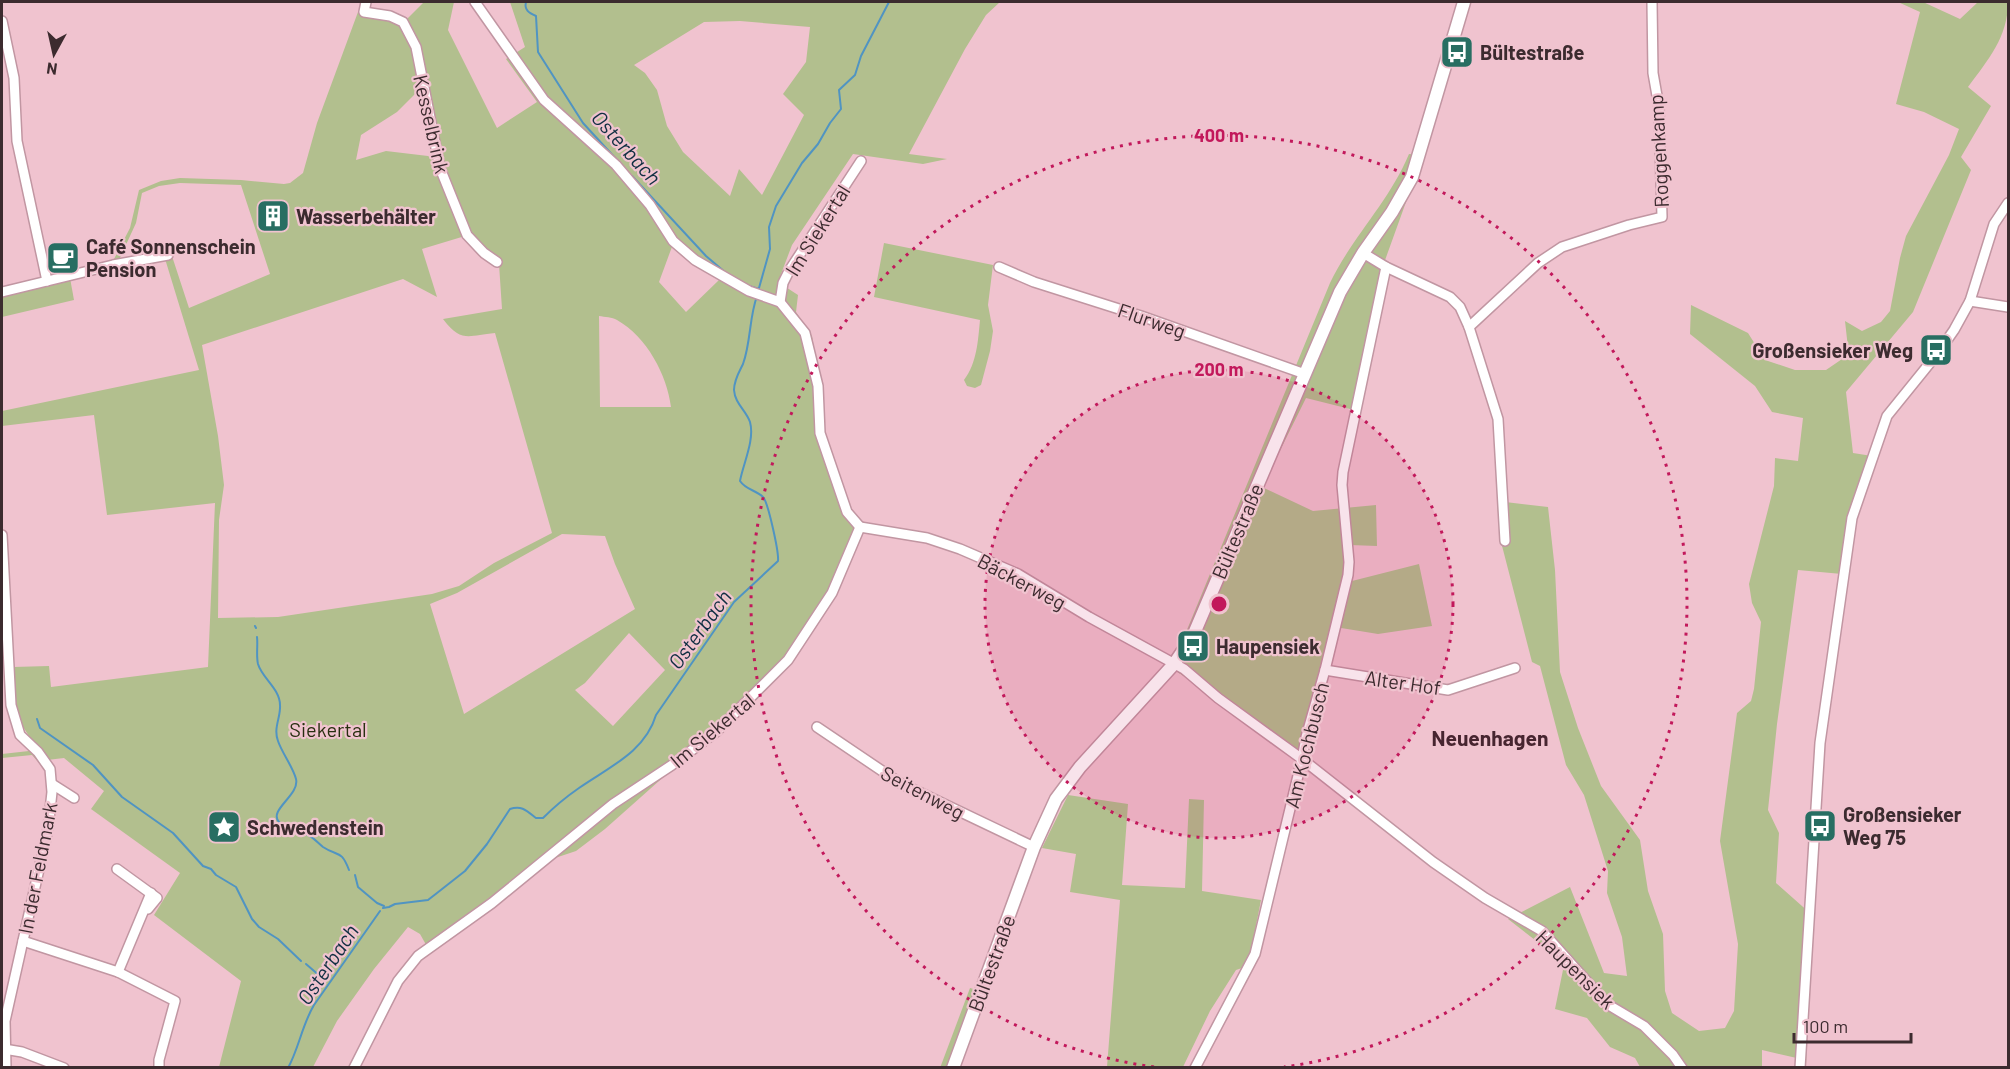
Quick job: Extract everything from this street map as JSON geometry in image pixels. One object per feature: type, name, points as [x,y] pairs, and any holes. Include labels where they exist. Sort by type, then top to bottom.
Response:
[{"type":"street","name":"Kesselbrink","points":[[366,2],[364,12],[390,16],[403,22],[416,46],[440,168],[467,235],[484,253],[497,262]]},
{"type":"street","name":"Im Siekertal","points":[[354,1068],[398,981],[418,956],[492,903],[613,804],[672,765],[716,732],[788,660],[832,593],[860,527],[847,512],[820,433],[818,386],[805,333],[780,302],[758,294],[695,260],[673,241],[650,205],[616,165],[544,100],[475,2]]},
{"type":"street","name":"Bültestraße","points":[[953,1068],[1034,847],[1056,799],[1080,767],[1174,664],[1192,636],[1340,292],[1412,177],[1464,2]]},
{"type":"street","name":"Roggenkamp","points":[[1469,327],[1538,263],[1562,247],[1629,225],[1662,217],[1659,107],[1653,73],[1652,2]]},
{"type":"street","points":[[2,21],[14,78],[17,141],[47,280]]},
{"type":"street","name":"Im Siekertal","points":[[780,302],[783,284],[789,271],[861,161]]},
{"type":"street","points":[[1800,1068],[1820,743],[1852,518],[1887,416],[1938,353],[1970,301],[1994,224],[2008,203]]},
{"type":"street","points":[[1363,253],[1386,267],[1450,297],[1460,307],[1469,327],[1498,419],[1505,541]]},
{"type":"street","points":[[2,292],[47,280],[168,255]]},
{"type":"street","name":"Flurweg","points":[[999,267],[1034,282],[1141,316],[1305,375]]},
{"type":"street","name":"Am Kochbusch","points":[[1195,1068],[1255,954],[1306,737],[1325,670],[1349,562],[1342,485],[1343,472],[1386,267]]},
{"type":"street","points":[[1970,301],[2008,308]]},
{"type":"street","name":"Bäckerweg","points":[[860,527],[927,538],[960,549],[1018,574],[1089,618],[1174,664]]},
{"type":"street","name":"In der Feldmark","points":[[2,535],[6,692],[20,735],[38,752],[50,769],[52,784],[48,830],[5,1021],[6,1068]]},
{"type":"street","name":"Haupensiek","points":[[1174,664],[1184,669],[1218,698],[1302,759],[1433,862],[1485,898],[1542,931],[1607,1004],[1644,1026],[1673,1055],[1682,1068]]},
{"type":"street","name":"Alter Hof","points":[[1325,670],[1448,690],[1515,668]]},
{"type":"street","name":"Seitenweg","points":[[817,727],[900,783],[1034,847]]},
{"type":"street","points":[[52,784],[74,798]]},
{"type":"street","points":[[117,869],[151,892],[118,972]]},
{"type":"street","points":[[23,941],[118,972],[175,1001],[159,1060],[159,1068]]},
{"type":"street","points":[[4,1049],[22,1052],[64,1068]]},
{"type":"green space","name":"Siekertal","points":[[424,2],[454,2],[448,30],[497,128],[537,102],[506,59],[525,47],[510,2],[1000,2],[986,15],[965,49],[909,154],[947,159],[923,164],[853,154],[792,245],[778,282],[798,295],[796,312],[812,336],[819,381],[820,435],[853,517],[861,521],[847,555],[829,588],[764,684],[708,732],[716,736],[677,765],[605,829],[576,851],[555,858],[429,950],[420,934],[408,927],[374,969],[337,1021],[313,1067],[219,1067],[241,981],[154,915],[180,873],[91,809],[104,791],[64,758],[47,760],[41,765],[32,755],[2,758],[2,754],[38,750],[16,716],[13,667],[49,666],[51,687],[208,667],[215,503],[107,515],[94,415],[2,426],[2,411],[199,370],[164,259],[113,261],[130,228],[139,190],[161,181],[180,178],[290,183],[303,173],[317,123],[358,12],[390,18],[402,24]],"holes":[[[740,21],[810,27],[806,62],[783,94],[804,115],[762,195],[739,169],[730,196],[683,152],[667,126],[657,90],[645,73],[634,65],[704,22]],[[419,90],[435,160],[428,156],[386,151],[356,160],[361,135],[397,112]],[[180,183],[241,185],[270,274],[189,308],[170,250],[119,260],[136,223],[142,193],[159,186]],[[465,236],[499,264],[502,309],[443,319],[461,335],[495,333],[552,533],[494,563],[459,586],[432,594],[278,617],[218,618],[219,520],[224,485],[202,345],[403,279],[437,297],[422,249]],[[673,244],[719,280],[686,312],[659,282]],[[599,316],[617,320],[638,336],[660,370],[671,407],[600,407]],[[562,534],[605,536],[635,609],[464,714],[430,604],[457,593]],[[629,633],[665,670],[613,726],[575,690],[585,683]]]},
{"type":"green space","points":[[1898,2],[1923,2],[1960,19],[1978,2],[2008,2],[2005,26],[1996,48],[1968,87],[1991,106],[1961,157],[1971,170],[1913,312],[1846,392],[1853,453],[1872,456],[1842,574],[1798,570],[1768,810],[1779,833],[1776,883],[1811,914],[1806,1067],[1801,1067],[1801,1059],[1762,1050],[1762,1067],[1640,1067],[1635,1058],[1610,1047],[1587,1018],[1555,1009],[1563,970],[1544,947],[1508,919],[1570,887],[1604,973],[1627,976],[1622,937],[1607,893],[1608,871],[1584,795],[1566,765],[1540,666],[1532,662],[1500,538],[1497,501],[1548,507],[1555,570],[1560,672],[1578,728],[1601,786],[1640,840],[1648,891],[1663,934],[1665,991],[1672,1013],[1699,1031],[1725,1028],[1734,1011],[1738,944],[1720,841],[1737,713],[1751,701],[1754,689],[1761,622],[1752,603],[1749,584],[1774,486],[1775,458],[1798,461],[1803,418],[1772,412],[1755,386],[1690,334],[1691,305],[1748,333],[1765,360],[1795,370],[1826,370],[1845,357],[1848,348],[1845,321],[1862,331],[1881,322],[1890,311],[1906,236],[1949,155],[1959,129],[1924,112],[1896,104],[1920,12]]},
{"type":"green space","points":[[1409,154],[1423,155],[1384,263],[1354,410],[1306,398],[1262,487],[1313,511],[1376,505],[1377,546],[1350,545],[1348,582],[1419,564],[1432,626],[1378,634],[1335,627],[1303,754],[1165,664],[1184,637],[1330,283],[1349,250],[1391,188]]},
{"type":"green space","points":[[884,243],[993,265],[988,305],[993,331],[981,385],[975,388],[967,386],[964,380],[974,359],[980,320],[874,297]]},
{"type":"green space","points":[[70,278],[74,300],[2,317],[2,297]]},
{"type":"green space","points":[[1068,795],[1128,804],[1122,885],[1185,888],[1189,799],[1204,800],[1202,891],[1261,900],[1248,966],[1236,970],[1210,1011],[1183,1067],[1107,1067],[1120,900],[1070,892],[1076,854],[1042,848]]},
{"type":"green space","points":[[970,988],[984,992],[956,1067],[940,1068]]},
{"type":"waterway","name":"Osterbach","points":[[526,2],[528,11],[536,16],[538,52],[583,123],[616,159]]},
{"type":"waterway","points":[[759,288],[770,249],[769,227],[776,206],[802,163],[818,144],[841,109],[839,90],[855,75],[861,56],[889,2]]},
{"type":"waterway","name":"Osterbach","points":[[632,176],[706,256],[726,273]]},
{"type":"waterway","name":"Osterbach","points":[[749,286],[759,290]]},
{"type":"waterway","name":"Osterbach","points":[[383,908],[395,904],[428,900],[465,871],[487,844],[510,809],[521,808],[536,818],[543,818],[569,795],[625,758],[644,739],[656,715],[734,602],[778,561],[773,528],[765,501],[763,497],[740,481],[750,444],[751,429],[750,422],[736,399],[734,386],[746,356],[757,296]]},
{"type":"waterway","points":[[257,637],[258,664],[279,699],[280,709],[276,732],[278,741],[296,779],[296,785],[277,817],[285,827],[308,835],[323,847],[341,856],[349,870]]},
{"type":"waterway","points":[[37,719],[40,728],[93,765],[122,797],[173,833],[203,866],[236,887],[252,919],[259,927],[278,939],[301,961]]},
{"type":"waterway","points":[[355,875],[358,887],[384,906]]},
{"type":"waterway","name":"Osterbach","points":[[288,1068],[314,1005],[380,911]]},
{"type":"waterway","points":[[306,964],[321,977]]},
{"type":"place","name":"Bültestraße","points":[[1457,52]]},
{"type":"place","name":"Wasserbehälter","points":[[273,216]]},
{"type":"place","name":"Café Sonnenschein Pension","points":[[63,258]]},
{"type":"place","name":"Großensieker Weg","points":[[1936,350]]},
{"type":"place","name":"Haupensiek","points":[[1193,646]]},
{"type":"place","name":"Großensieker Weg 75","points":[[1820,826]]},
{"type":"place","name":"Schwedenstein","points":[[224,827]]},
{"type":"district","name":"Neuenhagen","points":[[1490,737]]}]
